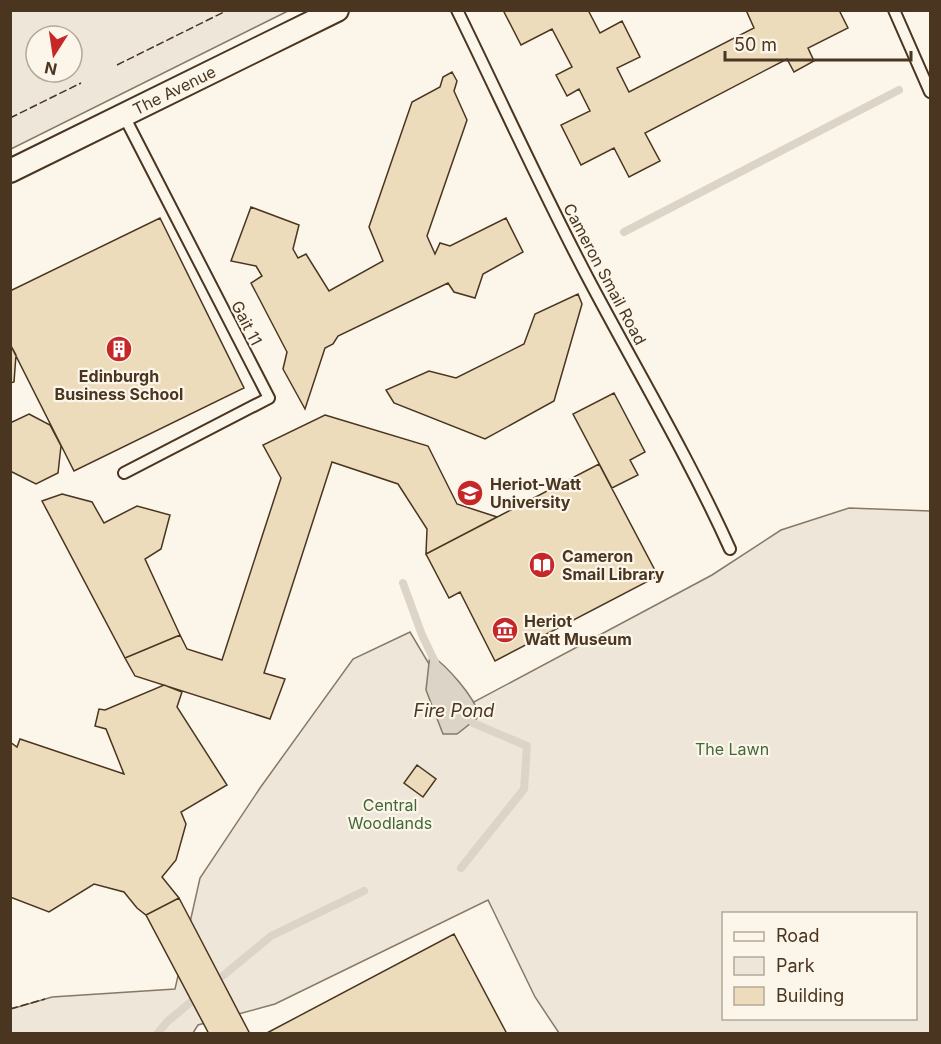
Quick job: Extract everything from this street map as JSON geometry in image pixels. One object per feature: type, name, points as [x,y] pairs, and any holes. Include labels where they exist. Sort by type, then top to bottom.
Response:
[{"type":"street","name":"The Avenue","points":[[10,171],[337,10]]},
{"type":"lane","name":"Cameron Smail Road","points":[[457,10],[588,279],[638,369],[730,549]]},
{"type":"lane","points":[[894,10],[930,92]]},
{"type":"lane","name":"Gait 11","points":[[124,116],[269,398],[124,473]]},
{"type":"green space","points":[[11,10],[288,11],[11,149]]},
{"type":"green space","points":[[849,508],[930,511],[930,1033],[559,1033],[535,997],[488,900],[275,1004],[198,1025],[193,1033],[11,1034],[11,1009],[52,997],[175,989],[200,878],[260,788],[353,659],[410,632],[457,711],[712,575],[781,530]]},
{"type":"water","name":"Fire Pond","points":[[430,654],[459,682],[472,699],[480,716],[457,734],[443,734],[426,690]]},
{"type":"building","points":[[503,10],[588,10],[600,33],[622,21],[640,57],[617,68],[629,92],[754,28],[746,10],[839,10],[848,28],[808,48],[814,61],[794,72],[787,59],[645,133],[660,161],[629,177],[614,148],[581,165],[561,125],[590,111],[579,89],[567,96],[556,75],[572,67],[552,29],[521,45]]},
{"type":"building","points":[[452,72],[457,81],[454,91],[467,120],[427,236],[435,254],[440,243],[450,246],[506,218],[523,252],[483,274],[475,298],[454,292],[448,283],[338,336],[333,344],[325,348],[305,409],[283,369],[287,352],[251,283],[262,276],[256,266],[231,261],[251,207],[299,225],[293,249],[298,258],[306,254],[329,291],[383,261],[369,227],[412,102],[440,87],[443,77]]},
{"type":"building","name":"Edinburgh Business School","points":[[160,218],[244,388],[74,471],[10,344],[10,291]]},
{"type":"building","points":[[578,294],[582,304],[554,401],[485,439],[394,403],[386,390],[429,371],[456,378],[524,344],[535,314]]},
{"type":"building","points":[[10,344],[16,355],[14,382],[10,383]]},
{"type":"building","points":[[614,393],[645,452],[630,460],[638,475],[612,488],[573,414]]},
{"type":"building","points":[[29,414],[50,425],[61,446],[58,473],[36,484],[10,471],[10,423]]},
{"type":"building","points":[[325,415],[428,446],[457,504],[497,517],[426,554],[427,529],[398,484],[332,462],[264,673],[285,679],[270,719],[135,676],[125,658],[180,635],[187,649],[222,660],[281,478],[263,445]]},
{"type":"building","name":"Cameron Smail Library","points":[[599,464],[658,576],[495,661],[460,592],[449,598],[426,554]]},
{"type":"building","points":[[62,494],[92,502],[104,523],[137,506],[170,515],[161,549],[145,559],[180,635],[125,658],[42,501]]},
{"type":"building","points":[[164,685],[182,692],[177,707],[227,785],[181,812],[186,824],[176,860],[162,877],[179,898],[146,915],[124,892],[94,884],[49,912],[10,897],[10,742],[17,747],[20,739],[124,774],[106,729],[95,726],[99,709],[105,710]]},
{"type":"building","points":[[417,765],[436,779],[423,797],[404,783]]},
{"type":"building","points":[[179,898],[250,1034],[209,1034],[146,915]]},
{"type":"building","points":[[454,934],[507,1034],[265,1034]]},
{"type":"waterway","points":[[624,232],[899,90]]},
{"type":"waterway","points":[[403,583],[422,635],[435,662]]},
{"type":"waterway","points":[[461,868],[524,789],[527,746],[473,723],[468,715]]},
{"type":"waterway","points":[[213,984],[271,936],[364,891]]},
{"type":"waterway","points":[[157,1034],[167,1022],[199,995]]},
{"type":"fence","points":[[117,65],[228,10]]},
{"type":"fence","points":[[10,118],[79,84]]},
{"type":"fence","points":[[10,1009],[45,999]]},
{"type":"place","name":"Edinburgh Business School","points":[[119,349]]},
{"type":"place","name":"Heriot-Watt University","points":[[470,493]]},
{"type":"place","name":"Cameron Smail Library","points":[[542,565]]},
{"type":"place","name":"Heriot Watt Museum","points":[[505,630]]},
{"type":"park label","name":"The Lawn","points":[[732,749]]},
{"type":"park label","name":"Central Woodlands","points":[[390,814]]}]
